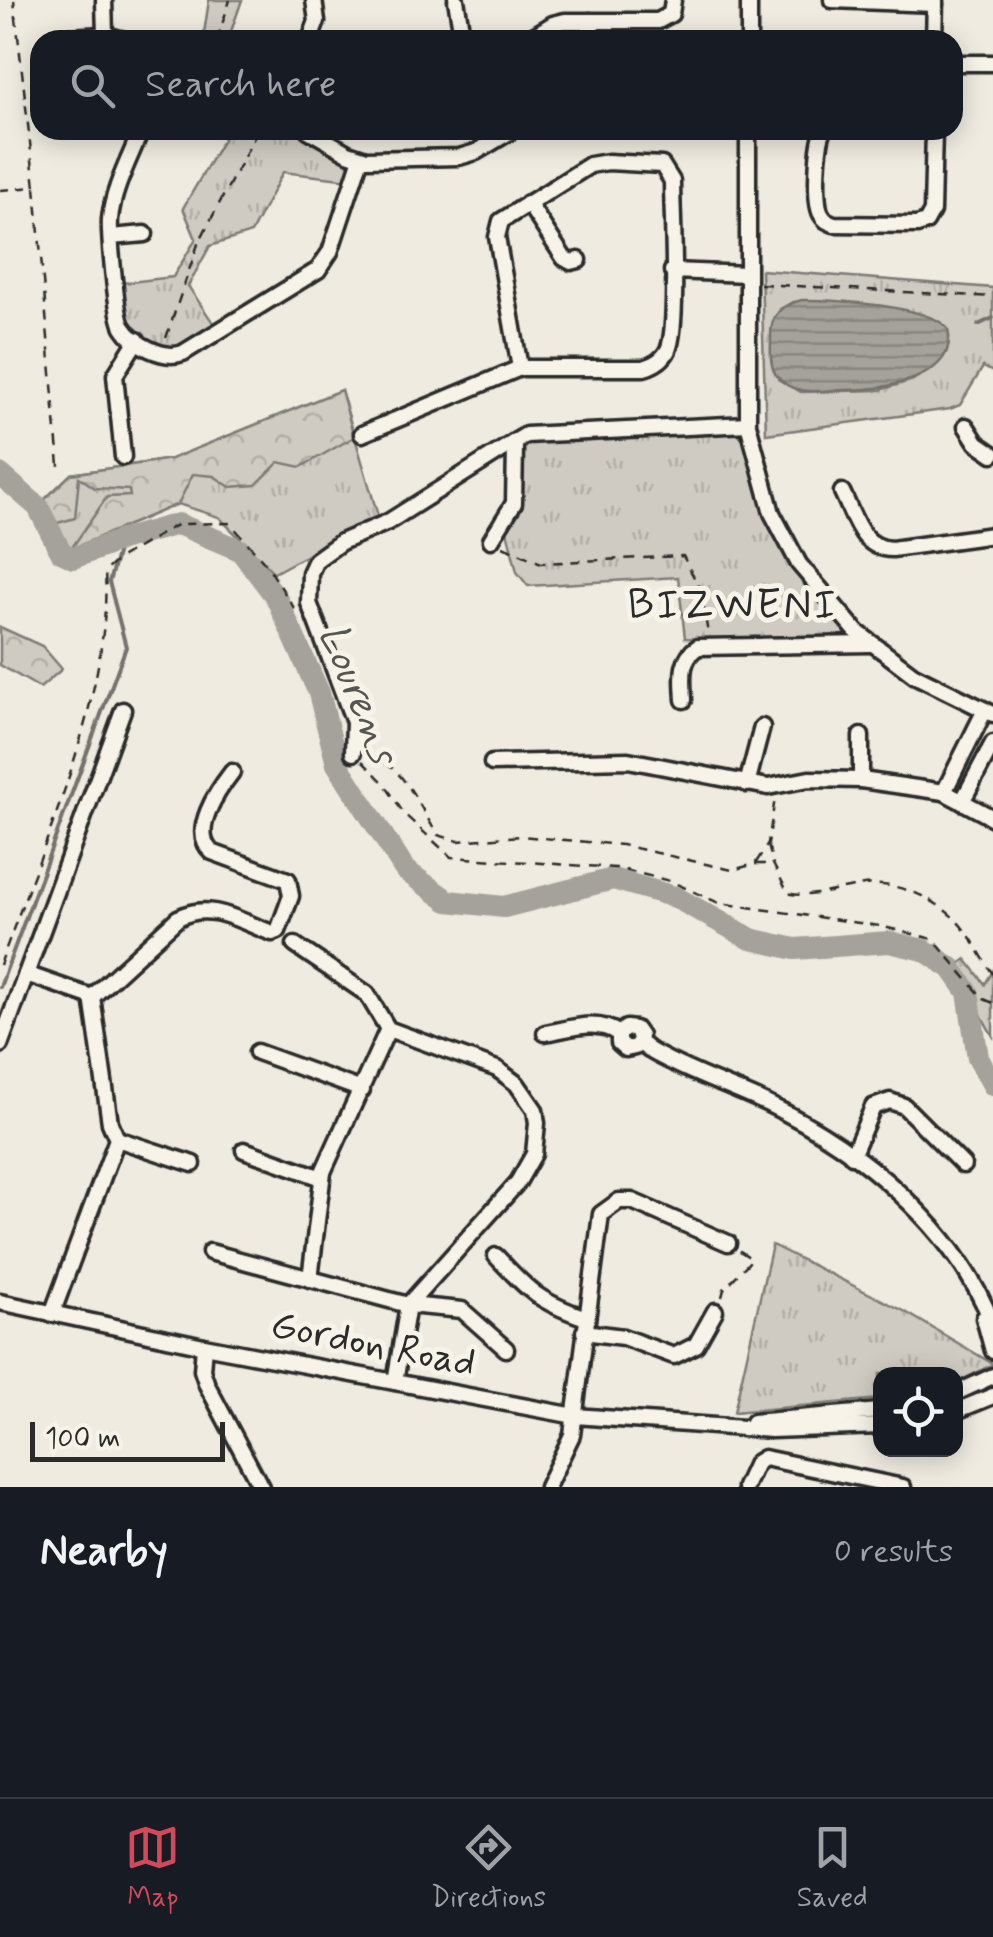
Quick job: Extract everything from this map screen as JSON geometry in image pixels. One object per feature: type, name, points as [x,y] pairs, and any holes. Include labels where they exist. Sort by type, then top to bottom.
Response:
[{"type":"street","points":[[104,0],[105,30]]},
{"type":"street","points":[[314,0],[318,21],[314,30]]},
{"type":"street","points":[[456,0],[461,30]]},
{"type":"street","points":[[544,30],[558,22],[658,21],[670,14],[674,0]]},
{"type":"street","points":[[749,0],[749,30]]},
{"type":"street","points":[[832,0],[935,2],[934,30]]},
{"type":"street","points":[[590,21],[590,30]]},
{"type":"street","points":[[963,63],[993,63]]},
{"type":"street","points":[[137,140],[112,211],[120,323],[137,340],[161,354],[174,356],[318,270],[330,252],[361,158]]},
{"type":"street","points":[[327,140],[361,158],[459,157],[496,140]]},
{"type":"street","points":[[748,140],[748,424],[763,485],[787,543],[834,609],[871,644],[914,676],[989,712],[944,792]]},
{"type":"street","points":[[819,140],[818,206],[822,217],[834,224],[900,225],[922,224],[932,211],[934,140]]},
{"type":"street","points":[[362,434],[520,368],[644,368],[654,364],[667,352],[671,339],[672,181],[662,165],[590,165],[504,218],[497,233],[520,368]]},
{"type":"street","points":[[528,203],[564,258],[579,260]]},
{"type":"street","points":[[111,237],[145,234]]},
{"type":"street","points":[[672,271],[746,279]]},
{"type":"street","points":[[123,457],[115,375],[137,340]]},
{"type":"street","points":[[353,753],[354,722],[308,603],[310,573],[316,560],[341,542],[388,522],[526,435],[748,424]]},
{"type":"street","points":[[966,426],[977,444],[993,454]]},
{"type":"street","points":[[491,540],[514,503],[516,441]]},
{"type":"street","points":[[842,492],[864,537],[878,548],[993,536]]},
{"type":"street","points":[[684,700],[682,672],[687,656],[698,647],[871,644]]},
{"type":"street","points":[[0,1045],[122,710]]},
{"type":"street","points":[[747,784],[762,727]]},
{"type":"street","points":[[860,780],[861,736]]},
{"type":"street","points":[[962,802],[993,744]]},
{"type":"street","points":[[492,763],[628,760],[777,787],[809,779],[860,780],[944,792],[993,818]]},
{"type":"street","points":[[92,996],[188,912],[215,911],[275,933],[291,896],[288,880],[212,852],[204,842],[213,802],[232,772]]},
{"type":"street","points":[[296,945],[368,994],[388,1029],[498,1068],[529,1099],[537,1123],[534,1154],[518,1182],[408,1304],[395,1382]]},
{"type":"street","points":[[26,974],[92,996]]},
{"type":"street","points":[[52,1314],[117,1139],[110,1123],[92,996]]},
{"type":"street","points":[[545,1034],[608,1026],[619,1034],[626,1049],[639,1042],[665,1058],[791,1116],[852,1156],[922,1218],[961,1264],[993,1326]]},
{"type":"street","points":[[310,1279],[322,1178],[388,1029]]},
{"type":"street","points":[[258,1052],[362,1090]]},
{"type":"street","points":[[852,1156],[873,1107],[890,1101],[904,1106],[964,1164]]},
{"type":"street","points":[[117,1139],[193,1164]]},
{"type":"street","points":[[244,1150],[322,1178]]},
{"type":"street","points":[[547,1487],[569,1445],[575,1416],[601,1214],[613,1204],[632,1201],[728,1242]]},
{"type":"street","points":[[210,1252],[408,1304],[462,1310],[506,1349]]},
{"type":"street","points":[[496,1256],[547,1304],[585,1325],[674,1356],[696,1344],[715,1311]]},
{"type":"street","points":[[980,1298],[993,1351]]},
{"type":"street","name":"Gordon Road","points":[[0,1302],[204,1346],[575,1416],[772,1430],[873,1426]]},
{"type":"street","points":[[204,1346],[202,1370],[207,1385],[261,1487]]},
{"type":"street","points":[[963,1390],[993,1376]]},
{"type":"street","points":[[963,1408],[993,1396]]},
{"type":"street","name":"Gordon Road","points":[[738,1425],[785,1417],[873,1411]]},
{"type":"street","points":[[745,1487],[756,1464],[764,1458],[903,1487]]},
{"type":"path","points":[[14,0],[59,466]]},
{"type":"path","points":[[220,30],[230,0]]},
{"type":"path","points":[[161,354],[198,244],[253,140]]},
{"type":"path","points":[[0,190],[35,187]]},
{"type":"path","points":[[746,279],[993,297]]},
{"type":"path","points":[[0,965],[84,729],[107,602],[105,571],[178,524],[230,523],[267,565],[299,616]]},
{"type":"path","points":[[491,540],[542,563],[683,556],[701,592],[710,646]]},
{"type":"path","points":[[353,753],[377,758],[401,775],[438,835],[458,841],[520,836],[622,845],[732,870],[773,864]]},
{"type":"path","points":[[353,753],[384,783],[404,814],[451,857],[616,868],[670,881],[720,904],[880,926],[933,938],[984,998],[993,1003]]},
{"type":"path","points":[[777,787],[768,844],[788,893],[806,898],[876,883],[898,887],[945,910],[964,929],[993,974]]},
{"type":"path","points":[[754,864],[768,844]]},
{"type":"path","points":[[715,1311],[724,1289],[752,1260],[728,1242]]},
{"type":"green space","points":[[209,0],[242,0],[232,30],[204,30]]},
{"type":"green space","points":[[223,140],[311,140],[350,167],[350,180],[283,172],[251,233],[210,246],[188,286],[216,327],[173,349],[155,344],[129,328],[121,283],[173,277],[196,239],[183,208]]},
{"type":"green space","points":[[761,270],[993,288],[993,372],[983,367],[960,405],[766,434]],"holes":[[[793,302],[846,302],[874,307],[939,360],[913,380],[880,390],[801,392],[778,379],[780,309]]]},
{"type":"green space","points":[[341,390],[378,516],[274,573],[219,517],[178,504],[71,549],[54,524],[45,499],[71,474],[171,459]]},
{"type":"green space","points":[[341,390],[354,437],[301,467],[279,462],[256,485],[230,487],[214,476],[193,474],[178,504],[71,549],[107,497],[130,496],[129,490],[95,488],[79,477],[75,518],[54,524],[45,499],[71,474],[171,459]]},
{"type":"green space","points":[[729,429],[743,438],[760,495],[782,546],[812,592],[850,638],[847,642],[685,638],[678,577],[528,586],[517,572],[506,527],[519,508],[518,454],[533,436]]},
{"type":"green space","points":[[0,627],[42,646],[62,669],[40,688],[0,665]]},
{"type":"green space","points":[[966,959],[985,984],[993,971],[993,1036],[954,968]]},
{"type":"green space","points":[[772,1245],[904,1311],[993,1364],[963,1379],[963,1367],[873,1367],[873,1400],[734,1412]]},
{"type":"shaded area","points":[[802,300],[857,303],[923,315],[948,329],[948,346],[942,360],[930,370],[897,384],[800,390],[783,382],[774,371],[771,329],[778,312]]},
{"type":"waterway","points":[[978,325],[993,318]]},
{"type":"waterway","name":"Lourens","points":[[0,474],[38,507],[61,552],[73,558],[178,524],[240,550],[276,597],[319,693],[337,764],[405,870],[448,901],[504,907],[613,879],[675,897],[751,939],[795,949],[889,942],[924,950],[951,968],[968,992],[978,1058],[993,1085]]},
{"type":"waterway","points":[[0,987],[126,647],[109,582],[121,540]]},
{"type":"district","name":"BIZWENI","points":[[733,606]]}]
